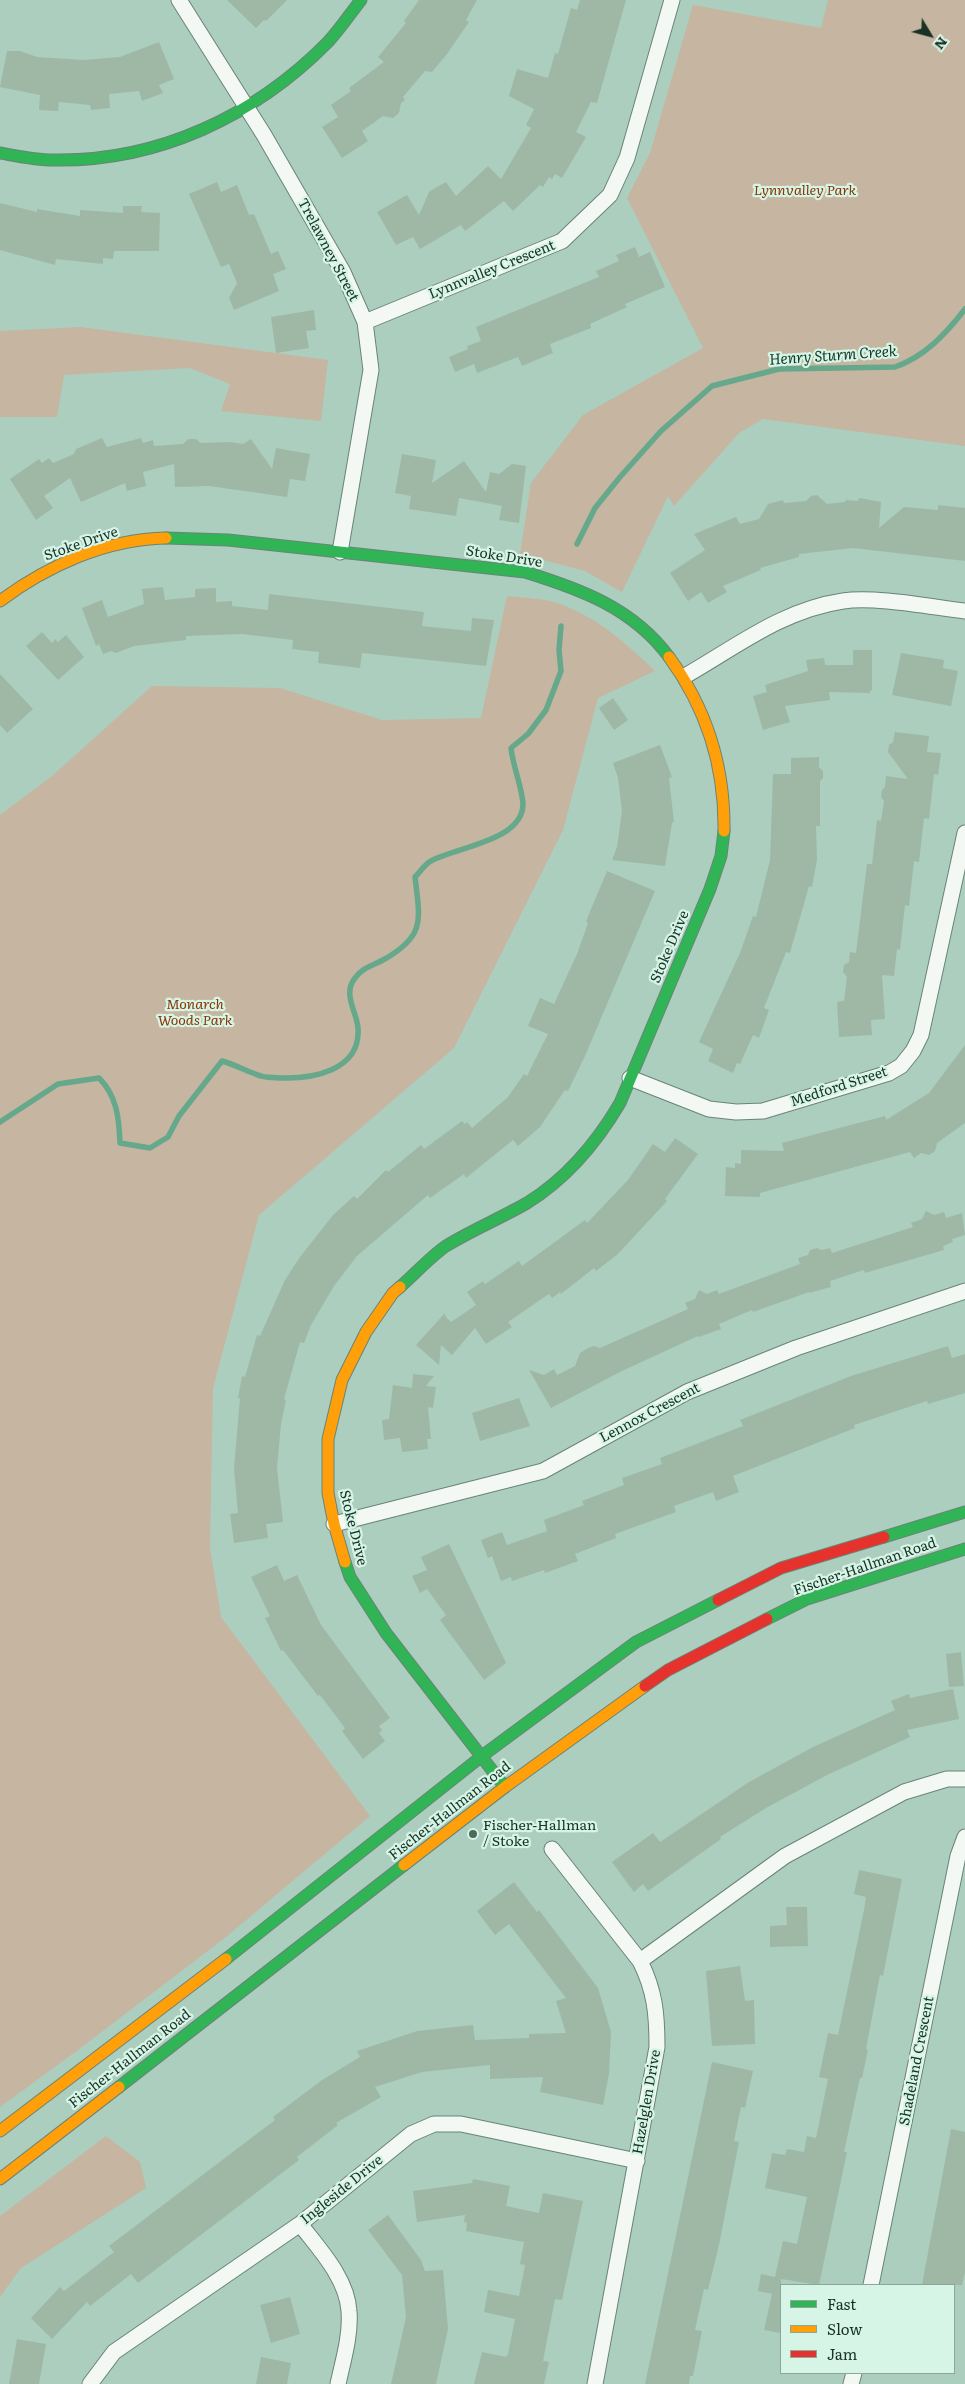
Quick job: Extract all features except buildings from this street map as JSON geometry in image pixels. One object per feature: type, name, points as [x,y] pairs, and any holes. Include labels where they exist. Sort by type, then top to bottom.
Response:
[{"type":"street","name":"Trelawney Street","points":[[178,0],[247,107],[343,272],[365,322],[371,370],[340,552]]},
{"type":"street","points":[[0,153],[64,162],[125,157],[187,139],[247,107],[284,81],[319,50],[350,16],[361,0]]},
{"type":"street","name":"Lynnvalley Crescent","points":[[365,322],[562,241],[610,195],[627,158],[672,0]]},
{"type":"street","name":"Stoke Drive","points":[[0,601],[13,590],[56,567],[112,546],[155,538],[216,540],[524,572],[566,584],[612,606],[640,626],[685,676],[706,718],[720,766],[725,800],[724,841],[716,875],[620,1103],[607,1125],[573,1166],[556,1182],[528,1202],[459,1238],[424,1263],[394,1293],[366,1332],[342,1380],[328,1439],[328,1493],[334,1524],[350,1577],[386,1633],[505,1787]]},
{"type":"street","points":[[685,676],[760,630],[804,609],[844,601],[871,601],[965,611]]},
{"type":"street","name":"Medford Street","points":[[630,1078],[709,1109],[736,1112],[772,1108],[872,1080],[901,1066],[913,1051],[921,1035],[965,833]]},
{"type":"street","name":"Lennox Crescent","points":[[334,1524],[536,1474],[687,1392],[796,1348],[965,1291]]},
{"type":"street","name":"Fischer-Hallman Road","points":[[0,2131],[211,1971],[482,1756],[636,1642],[781,1568],[965,1512]]},
{"type":"street","name":"Fischer-Hallman Road","points":[[0,2179],[505,1787],[668,1670],[807,1599],[965,1549]]},
{"type":"street","points":[[640,1961],[785,1856],[904,1792],[947,1779],[965,1779]]},
{"type":"street","name":"Shadeland Crescent","points":[[871,2284],[958,1856],[965,1837]]},
{"type":"street","name":"Hazelglen Drive","points":[[552,1850],[640,1961],[650,1982],[657,2014],[657,2047],[595,2384]]},
{"type":"street","name":"Ingleside Drive","points":[[90,2384],[114,2352],[300,2224],[411,2134],[434,2124],[461,2124],[637,2160]]},
{"type":"street","points":[[300,2224],[338,2278],[349,2311],[346,2348],[338,2384]]},
{"type":"green space","name":"Lynnvalley Park","points":[[828,0],[965,0],[965,446],[763,419],[739,433],[674,506],[668,496],[622,592],[585,571],[520,554],[531,483],[583,415],[703,348],[627,198],[650,153],[693,5],[821,28]]},
{"type":"green space","points":[[81,327],[328,360],[321,421],[221,411],[230,384],[190,368],[64,375],[57,417],[0,417],[0,331]]},
{"type":"green space","name":"Monarch Woods Park","points":[[507,596],[551,601],[585,615],[610,631],[655,671],[598,698],[563,830],[454,1048],[259,1215],[213,1388],[210,1548],[221,1617],[370,1816],[226,1937],[0,2107],[0,815],[52,776],[152,686],[280,688],[382,720],[481,718]]},
{"type":"green space","points":[[106,2136],[140,2162],[146,2188],[21,2268],[0,2297],[0,2216]]},
{"type":"waterway","name":"Henry Sturm Creek","points":[[577,544],[595,508],[620,477],[661,431],[712,386],[779,369],[895,367],[906,363],[934,344],[965,309]]},
{"type":"waterway","name":"Henry Sturm Creek","points":[[0,1122],[58,1084],[99,1078],[110,1092],[116,1108],[120,1143],[150,1148],[168,1137],[179,1116],[222,1061],[263,1077],[280,1078],[306,1077],[320,1074],[332,1070],[343,1063],[352,1054],[357,1043],[358,1028],[350,997],[351,984],[361,971],[397,951],[413,935],[417,926],[418,916],[415,877],[431,861],[500,835],[512,827],[520,816],[523,804],[511,748],[528,734],[546,710],[561,671],[559,650],[561,626]]},
{"type":"traffic: fast","points":[[0,153],[46,160],[92,159],[130,153],[167,143],[202,130],[237,112],[269,92],[300,68],[328,42],[361,0]]},
{"type":"traffic: fast","points":[[166,538],[228,540],[525,572],[585,593],[604,602],[639,625],[669,657]]},
{"type":"traffic: fast","points":[[400,1287],[428,1260],[446,1246],[527,1203],[555,1183],[580,1159],[611,1118],[620,1103],[710,889],[721,856],[724,831]]},
{"type":"traffic: fast","points":[[884,1537],[965,1512]]},
{"type":"traffic: fast","points":[[767,1619],[807,1599],[965,1549]]},
{"type":"traffic: fast","points":[[345,1562],[350,1577],[386,1633],[505,1787]]},
{"type":"traffic: fast","points":[[226,1959],[482,1756],[636,1642],[718,1600]]},
{"type":"traffic: fast","points":[[119,2087],[404,1865]]},
{"type":"traffic: slow","points":[[0,601],[37,577],[78,557],[121,543],[166,538]]},
{"type":"traffic: slow","points":[[669,657],[694,697],[711,739],[721,784],[724,831]]},
{"type":"traffic: slow","points":[[345,1562],[334,1524],[328,1493],[328,1439],[342,1380],[366,1332],[393,1293],[400,1287]]},
{"type":"traffic: slow","points":[[404,1865],[505,1787],[645,1686]]},
{"type":"traffic: slow","points":[[0,2131],[226,1959]]},
{"type":"traffic: slow","points":[[0,2179],[119,2087]]},
{"type":"traffic: jam","points":[[718,1600],[781,1568],[884,1537]]},
{"type":"traffic: jam","points":[[645,1686],[668,1670],[767,1619]]},
{"type":"place","name":"Fischer-Hallman / Stoke","points":[[473,1834]]}]
